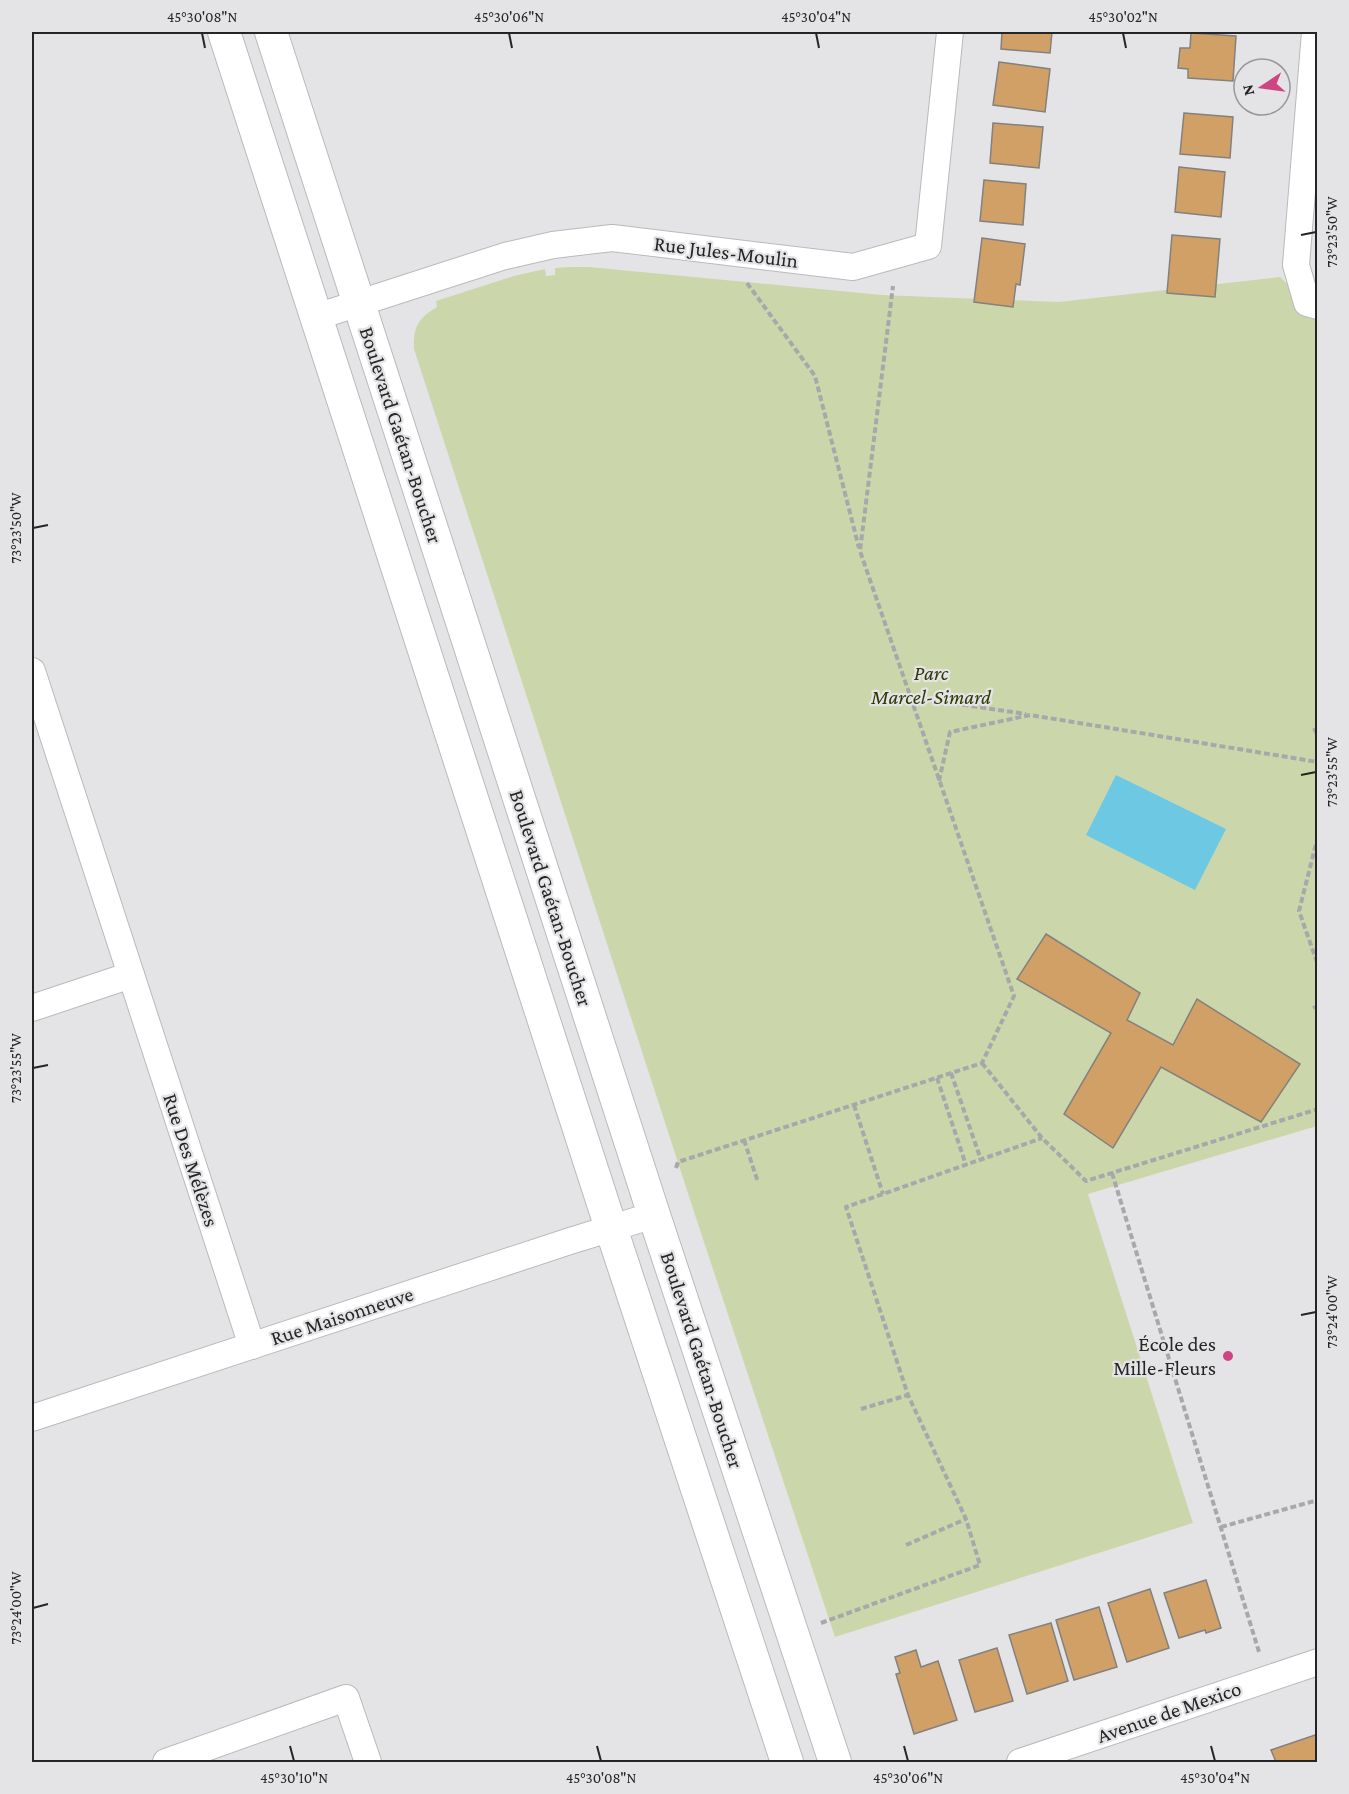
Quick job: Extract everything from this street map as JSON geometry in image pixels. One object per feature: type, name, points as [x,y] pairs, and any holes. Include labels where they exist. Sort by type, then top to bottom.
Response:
[{"type":"street","name":"Boulevard Gaétan-Boucher","points":[[224,32],[611,1228],[787,1762]]},
{"type":"street","name":"Boulevard Gaétan-Boucher","points":[[271,32],[654,1215],[835,1762]]},
{"type":"street","name":"Rue Jules-Moulin","points":[[316,316],[505,256],[553,245],[612,238],[853,267],[928,246],[950,32]]},
{"type":"street","points":[[1315,32],[1296,265],[1307,303],[1317,306]]},
{"type":"street","name":"Rue Des Mélèzes","points":[[32,671],[252,1346]]},
{"type":"street","points":[[32,1008],[131,975]]},
{"type":"street","name":"Rue Maisonneuve","points":[[32,1418],[654,1215]]},
{"type":"street","name":"Avenue de Mexico","points":[[1020,1762],[1317,1662]]},
{"type":"street","points":[[166,1762],[346,1698],[368,1762]]},
{"type":"path","points":[[676,1168],[678,1162],[982,1063],[1014,996],[938,782],[860,551],[815,376],[724,251]]},
{"type":"path","points":[[860,551],[896,255]]},
{"type":"path","points":[[909,697],[1317,762]]},
{"type":"path","points":[[938,782],[950,732],[1030,715]]},
{"type":"path","points":[[1314,728],[1317,736]]},
{"type":"path","points":[[1317,836],[1299,911],[1317,965]]},
{"type":"path","points":[[982,1063],[1042,1138],[1086,1181],[1317,1109]]},
{"type":"path","points":[[951,1073],[981,1160]]},
{"type":"path","points":[[937,1078],[966,1165]]},
{"type":"path","points":[[854,1105],[883,1194]]},
{"type":"path","points":[[792,1634],[980,1565],[966,1519],[908,1395],[846,1207],[1042,1138]]},
{"type":"path","points":[[744,1140],[758,1182]]},
{"type":"path","points":[[1112,1173],[1268,1679]]},
{"type":"path","points":[[861,1409],[908,1395]]},
{"type":"path","points":[[1221,1527],[1317,1500]]},
{"type":"path","points":[[906,1545],[966,1519]]},
{"type":"green space","name":"Parc Marcel-Simard","points":[[571,267],[882,295],[1059,302],[1280,277],[1307,303],[1317,306],[1317,1126],[1088,1194],[1193,1523],[835,1637],[696,1218],[414,349],[414,335],[418,324],[425,315],[437,307],[436,301],[514,276],[545,269],[546,276],[555,275],[555,268]]},
{"type":"water","points":[[1116,775],[1226,829],[1195,890],[1086,835]]},
{"type":"building","points":[[1002,32],[1052,32],[1050,53],[1001,49]]},
{"type":"building","points":[[1191,33],[1236,36],[1235,57],[1232,57],[1232,81],[1188,78],[1188,69],[1178,68],[1180,48],[1190,48]]},
{"type":"building","points":[[999,62],[1050,69],[1045,112],[993,105]]},
{"type":"building","points":[[1184,113],[1233,117],[1230,158],[1180,154]]},
{"type":"building","points":[[993,123],[1043,127],[1039,168],[990,163]]},
{"type":"building","points":[[1179,167],[1225,172],[1221,217],[1175,212]]},
{"type":"building","points":[[984,180],[1026,184],[1023,225],[980,221]]},
{"type":"building","points":[[1172,235],[1220,239],[1215,297],[1167,293]]},
{"type":"building","points":[[982,238],[1025,244],[1020,285],[1016,284],[1013,307],[974,302]]},
{"type":"building","points":[[1046,934],[1140,993],[1127,1020],[1173,1045],[1197,999],[1300,1064],[1261,1122],[1161,1067],[1113,1148],[1064,1114],[1111,1033],[1017,979]]},
{"type":"building","points":[[1206,1580],[1221,1628],[1179,1638],[1164,1593]]},
{"type":"building","points":[[1150,1589],[1169,1648],[1127,1662],[1108,1603]]},
{"type":"building","points":[[1099,1607],[1117,1667],[1074,1680],[1056,1620]]},
{"type":"building","points":[[1051,1623],[1068,1681],[1027,1694],[1009,1635]]},
{"type":"building","points":[[997,1648],[1013,1701],[975,1712],[959,1660]]},
{"type":"building","points":[[916,1650],[921,1667],[938,1661],[957,1720],[914,1734],[896,1674],[900,1673],[895,1657]]},
{"type":"building","points":[[1318,1734],[1318,1762],[1276,1762],[1271,1750]]},
{"type":"place","name":"École des Mille-Fleurs","points":[[1228,1356]]}]
